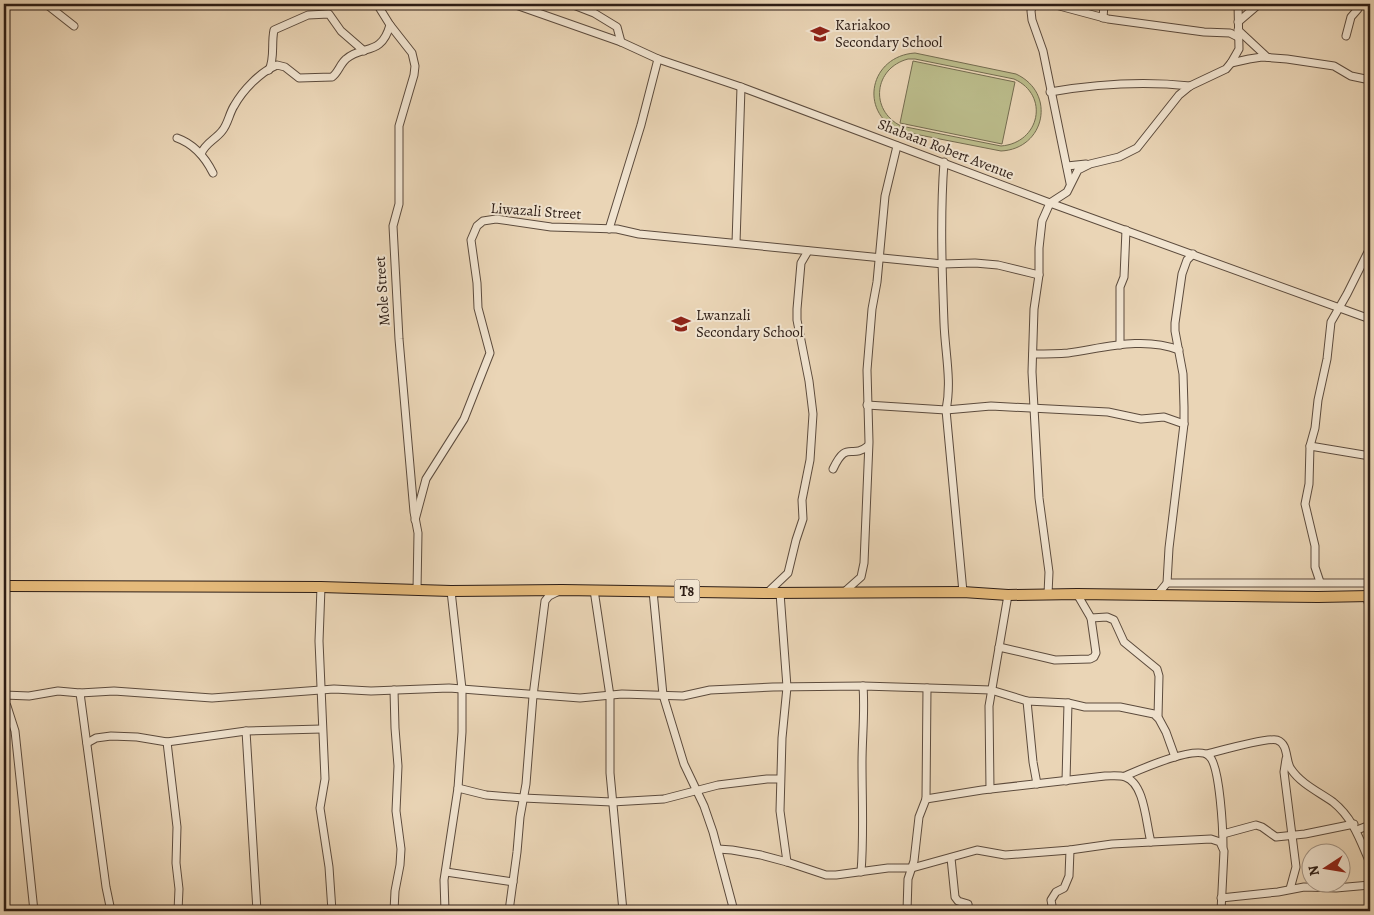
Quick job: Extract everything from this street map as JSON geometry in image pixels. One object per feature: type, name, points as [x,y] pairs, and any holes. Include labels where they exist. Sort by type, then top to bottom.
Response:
[{"type":"highway","name":"T8","points":[[4,586],[321,587],[452,591],[963,592],[1008,595],[1368,596]]},
{"type":"street","points":[[46,4],[74,26]]},
{"type":"street","name":"Mole Street","points":[[377,4],[390,25],[409,48],[414,58],[415,66],[399,126],[399,204],[393,226],[399,339],[415,520],[418,533],[417,590]]},
{"type":"street","name":"Shabaan Robert Avenue","points":[[513,4],[621,42],[658,59],[741,87],[1370,320]]},
{"type":"street","points":[[571,4],[594,13],[617,27],[621,42]]},
{"type":"street","points":[[1033,4],[1031,11],[1032,20],[1043,51],[1070,184]]},
{"type":"street","points":[[1052,4],[1103,18],[1204,32],[1230,32],[1238,34],[1267,57]]},
{"type":"street","points":[[1103,18],[1104,4]]},
{"type":"street","points":[[1066,166],[1090,164],[1119,157],[1137,148],[1178,94],[1190,86],[1221,72],[1231,64],[1238,53],[1238,4]]},
{"type":"street","points":[[1238,22],[1259,4]]},
{"type":"street","points":[[1346,36],[1350,17],[1358,10],[1358,4]]},
{"type":"street","points":[[269,70],[272,62],[274,30],[308,15],[329,14],[340,31],[364,51]]},
{"type":"street","points":[[201,154],[204,147],[217,138],[224,129],[234,106],[248,87],[269,70],[275,66],[280,66],[285,67],[299,78],[330,78],[335,76],[347,57],[374,48],[383,41],[390,25]]},
{"type":"street","points":[[1231,64],[1248,59],[1267,57],[1334,66],[1351,76],[1370,80]]},
{"type":"street","points":[[609,229],[641,125],[658,59]]},
{"type":"street","points":[[1050,92],[1104,85],[1190,86]]},
{"type":"street","points":[[736,243],[741,87]]},
{"type":"street","points":[[176,138],[201,154],[207,161],[213,174]]},
{"type":"street","points":[[842,593],[856,583],[862,573],[865,545],[868,446],[867,370],[872,309],[877,282],[885,196],[897,146]]},
{"type":"street","points":[[944,162],[941,210],[944,322],[950,391],[946,410],[962,563],[963,592]]},
{"type":"street","points":[[1048,594],[1049,572],[1040,514],[1034,408],[1034,309],[1039,275],[1039,248],[1042,221],[1050,203],[1065,194],[1078,170],[1090,164]]},
{"type":"street","name":"Liwazali Street","points":[[415,520],[426,479],[464,419],[490,353],[478,308],[477,283],[471,240],[476,226],[483,221],[496,219],[551,227],[617,229],[639,234],[943,264],[975,263],[998,265],[1039,275]]},
{"type":"street","points":[[1120,345],[1120,284],[1124,277],[1126,230]]},
{"type":"street","points":[[1320,582],[1315,568],[1315,548],[1305,504],[1309,476],[1310,446],[1327,360],[1332,319],[1348,294],[1370,248]]},
{"type":"street","points":[[767,593],[788,573],[803,519],[802,500],[810,460],[813,414],[809,381],[796,315],[801,263],[808,251]]},
{"type":"street","points":[[1158,594],[1167,583],[1175,487],[1184,424],[1184,393],[1175,323],[1182,274],[1186,263],[1193,254]]},
{"type":"street","points":[[1033,354],[1069,353],[1120,345],[1156,344],[1179,350]]},
{"type":"street","points":[[867,405],[946,410],[991,406],[1108,412],[1141,419],[1164,417],[1184,424]]},
{"type":"street","points":[[833,469],[839,456],[842,454],[848,451],[863,450],[868,446]]},
{"type":"street","points":[[1310,446],[1370,456]]},
{"type":"street","points":[[1167,583],[1370,583]]},
{"type":"street","points":[[321,587],[319,641],[325,779],[320,808],[329,867],[332,911]]},
{"type":"street","points":[[509,911],[545,601],[549,596],[562,590]]},
{"type":"street","points":[[594,590],[610,696],[612,802],[622,911]]},
{"type":"street","points":[[445,911],[444,886],[458,788],[462,732],[462,689],[452,591]]},
{"type":"street","points":[[653,591],[663,695],[684,764],[704,806],[718,849],[734,911]]},
{"type":"street","points":[[780,592],[788,687],[782,738],[780,779],[781,825],[787,862]]},
{"type":"street","points":[[999,647],[1055,660],[1090,659],[1094,657],[1096,652],[1091,618],[1078,594]]},
{"type":"street","points":[[990,789],[988,724],[991,690],[1008,595]]},
{"type":"street","points":[[1368,596],[1370,608]]},
{"type":"street","points":[[1091,618],[1107,617],[1114,620],[1124,642],[1157,669],[1159,676],[1158,717]]},
{"type":"street","points":[[861,872],[864,824],[862,763],[863,686]]},
{"type":"street","points":[[4,695],[38,695],[58,691],[80,693],[114,690],[212,698],[322,690],[449,688],[516,692],[533,696],[580,698],[622,694],[683,696],[710,690],[788,687],[863,686],[991,690],[1027,701],[1068,703],[1085,707],[1128,708],[1154,714],[1158,717],[1166,732],[1174,757]]},
{"type":"street","points":[[907,911],[908,879],[912,868],[920,817],[926,799],[927,688]]},
{"type":"street","points":[[394,690],[398,766],[396,811],[401,849],[394,911]]},
{"type":"street","points":[[80,693],[105,880],[111,911]]},
{"type":"street","points":[[4,701],[15,731],[34,911]]},
{"type":"street","points":[[1027,701],[1037,784]]},
{"type":"street","points":[[1066,781],[1068,703]]},
{"type":"street","points":[[87,744],[96,738],[111,736],[137,737],[167,742],[246,731],[322,729]]},
{"type":"street","points":[[246,731],[257,911]]},
{"type":"street","points":[[926,799],[990,789],[1105,776],[1125,776],[1174,757],[1207,754],[1274,739],[1283,743],[1291,769],[1298,777],[1334,803],[1355,827],[1370,863]]},
{"type":"street","points":[[167,742],[177,827],[178,911]]},
{"type":"street","points":[[1207,754],[1212,759],[1220,798],[1225,858],[1221,911]]},
{"type":"street","points":[[1287,755],[1284,772],[1296,867],[1290,889]]},
{"type":"street","points":[[1125,776],[1136,786],[1140,794],[1151,842]]},
{"type":"street","points":[[458,788],[486,795],[612,802],[664,800],[740,782],[780,779]]},
{"type":"street","points":[[1223,834],[1256,826],[1262,827],[1276,837],[1370,825]]},
{"type":"street","points":[[718,849],[745,852],[787,862],[826,875],[900,867],[912,868],[977,850],[1005,855],[1070,850],[1112,844],[1211,839],[1218,841],[1223,847]]},
{"type":"street","points":[[1053,911],[1051,900],[1056,892],[1064,888],[1069,876],[1070,850]]},
{"type":"street","points":[[951,858],[955,897],[958,901],[968,904],[969,911]]},
{"type":"street","points":[[446,872],[513,882]]},
{"type":"street","points":[[1221,898],[1304,887],[1336,888],[1370,885]]},
{"type":"green space","points":[[915,53],[1016,74],[1029,83],[1037,94],[1041,106],[1040,119],[1036,131],[1028,141],[1016,148],[1001,151],[899,131],[886,122],[878,111],[874,98],[879,74],[888,64],[900,56]],"holes":[[[908,59],[1014,79],[1025,86],[1033,96],[1036,106],[1036,117],[1032,128],[1025,137],[1014,143],[1001,146],[901,126],[891,119],[884,110],[880,100],[882,80],[888,71],[897,64]]]},
{"type":"green space","points":[[913,61],[1015,82],[1002,144],[900,123]]},
{"type":"place","name":"Kariakoo Secondary School","points":[[820,34]]},
{"type":"place","name":"Lwanzali Secondary School","points":[[681,324]]}]
